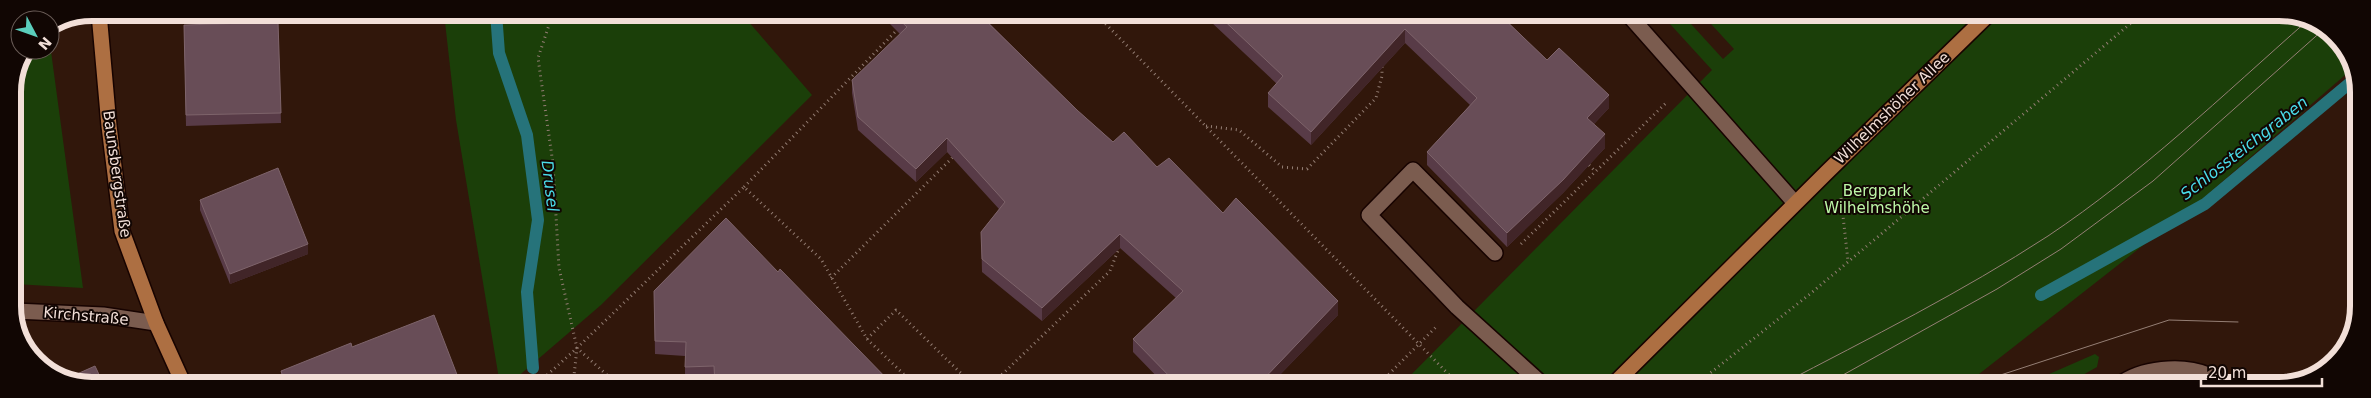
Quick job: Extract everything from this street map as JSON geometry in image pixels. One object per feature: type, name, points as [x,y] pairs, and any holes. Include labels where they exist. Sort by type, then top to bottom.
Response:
[{"type":"main road","name":"Baunsbergstraße","points":[[100,21],[109,126],[122,231],[156,323],[180,377]]},
{"type":"main road","name":"Wilhelmshöher Allee","points":[[1621,377],[1795,203],[1982,21]]},
{"type":"street","points":[[1634,21],[1795,203]]},
{"type":"street","points":[[1495,253],[1413,170],[1369,215],[1457,307],[1534,377]]},
{"type":"street","name":"Kirchstraße","points":[[22,311],[103,315],[156,323]]},
{"type":"street","points":[[2130,377],[2169,368],[2211,377]]},
{"type":"path","points":[[550,21],[538,58],[553,164],[559,268],[577,348],[574,377]]},
{"type":"path","points":[[1103,21],[1451,377]]},
{"type":"path","points":[[1704,377],[1848,262],[2134,21]]},
{"type":"path","points":[[545,377],[744,187],[897,30]]},
{"type":"path","points":[[1205,126],[1239,130],[1282,167],[1307,169],[1376,98],[1382,76],[1382,58]]},
{"type":"path","points":[[1519,245],[1688,81]]},
{"type":"path","points":[[832,278],[952,158],[954,151]]},
{"type":"path","points":[[1589,165],[1595,171]]},
{"type":"path","points":[[744,187],[821,259],[866,339],[906,377]]},
{"type":"path","points":[[1841,193],[1848,262]]},
{"type":"path","points":[[1000,377],[1110,271],[1119,247]]},
{"type":"path","points":[[1386,377],[1457,307]]},
{"type":"path","points":[[866,339],[896,310],[965,377]]},
{"type":"path","points":[[577,348],[609,377]]},
{"type":"green space","points":[[445,21],[748,21],[812,95],[601,305],[517,377],[499,377],[456,120]]},
{"type":"green space","name":"Bergpark Wilhelmshöhe","points":[[1667,21],[1688,21],[1723,59],[1734,49],[1708,21],[2279,21],[2297,24],[2318,33],[2326,39],[2340,57],[2347,74],[2201,200],[1975,377],[1409,377],[1712,70]]},
{"type":"green space","points":[[30,60],[52,60],[83,288],[21,284],[21,92]]},
{"type":"green space","points":[[2095,354],[2099,357],[2097,367],[2079,377],[2042,377]]},
{"type":"building","points":[[901,21],[986,21],[1077,110],[1113,142],[1124,132],[1157,167],[1169,158],[1223,213],[1236,198],[1338,301],[1266,377],[1170,377],[1133,339],[1183,291],[1120,234],[1042,308],[982,259],[981,232],[1005,202],[947,138],[916,169],[858,117],[852,80],[907,27]]},
{"type":"building","points":[[1225,21],[1506,21],[1547,60],[1559,48],[1609,95],[1587,118],[1605,134],[1563,180],[1507,233],[1427,152],[1477,98],[1405,29],[1311,132],[1268,93],[1283,76]]},
{"type":"building","points":[[278,22],[281,113],[186,115],[184,25]]},
{"type":"building","points":[[278,168],[308,244],[230,274],[200,200]]},
{"type":"building","points":[[726,218],[778,272],[780,269],[885,377],[715,377],[714,366],[685,367],[686,342],[655,341],[654,291]]},
{"type":"building","points":[[434,315],[458,377],[283,377],[281,371],[351,343],[352,347]]},
{"type":"building","points":[[95,366],[100,377],[92,377],[76,374]]},
{"type":"waterway","name":"Drusel","points":[[497,21],[499,53],[527,135],[538,220],[527,292],[533,368]]},
{"type":"waterway","name":"Schlossteichgraben","points":[[2041,295],[2205,204],[2349,84]]},
{"type":"tram line","points":[[1795,377],[1949,295],[2048,236],[2116,187],[2149,160],[2302,26]]},
{"type":"tram line","points":[[1839,377],[1997,289],[2061,249],[2153,181],[2319,34]]},
{"type":"tram line","points":[[1994,377],[2169,320],[2238,322]]}]
